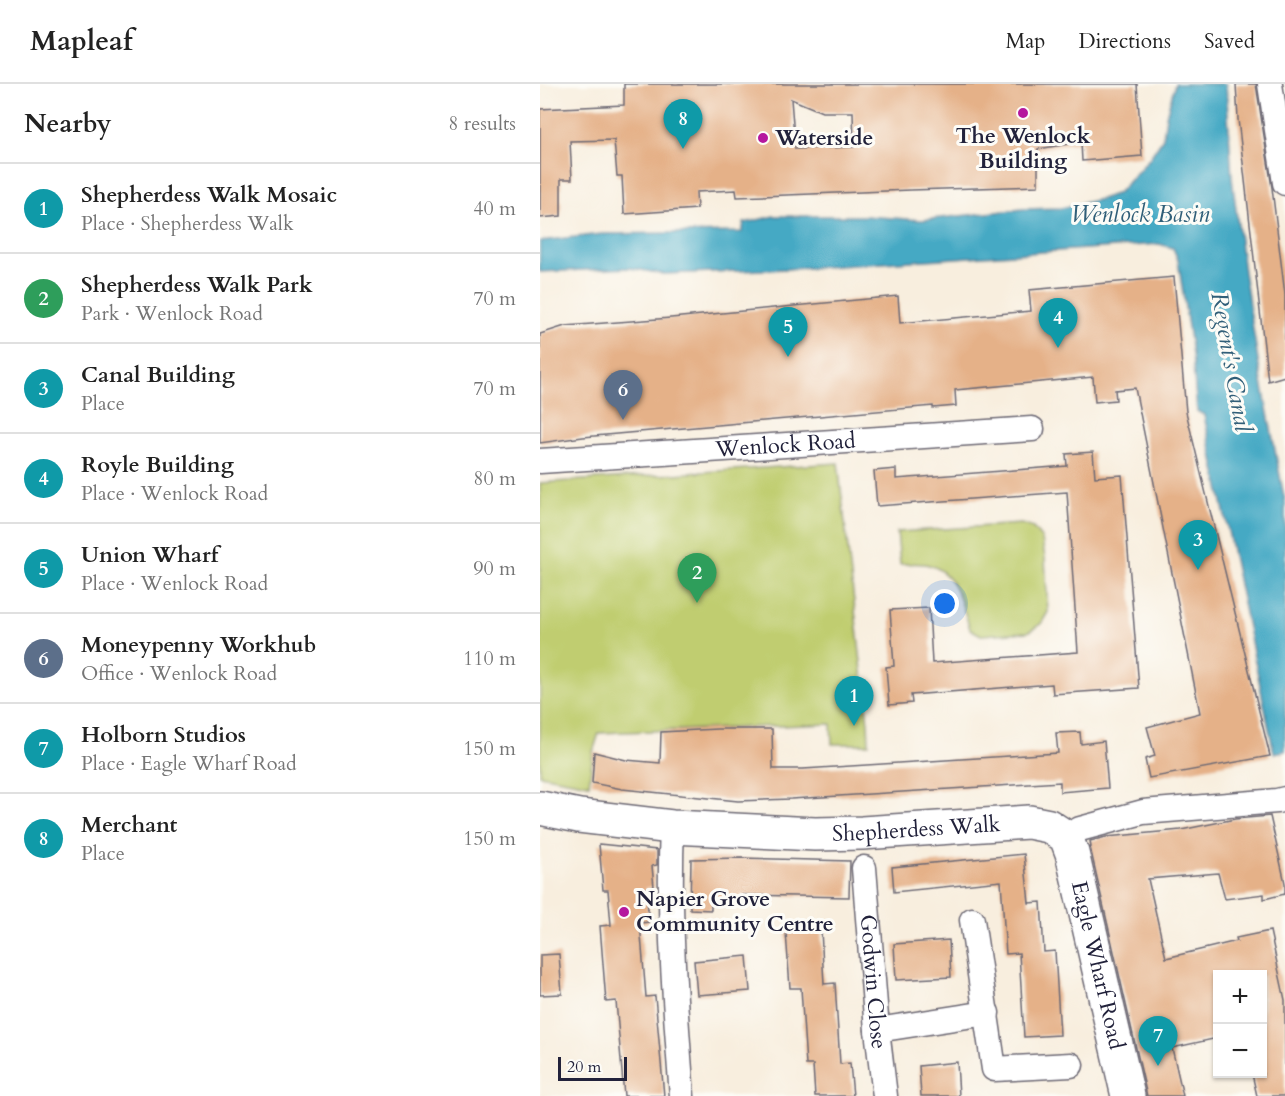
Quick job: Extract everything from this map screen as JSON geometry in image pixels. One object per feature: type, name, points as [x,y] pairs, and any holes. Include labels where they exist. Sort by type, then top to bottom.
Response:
[{"type":"main road","name":"Shepherdess Walk","points":[[540,808],[579,816],[672,827],[815,834],[1029,822],[1049,826],[1066,837]]},
{"type":"main road","name":"Eagle Wharf Road","points":[[1066,837],[1072,853],[1128,1096]]},
{"type":"street","points":[[1270,84],[1285,183]]},
{"type":"street","name":"Wenlock Road","points":[[540,461],[1032,429]]},
{"type":"street","points":[[1066,837],[1080,829],[1143,812],[1285,799]]},
{"type":"street","points":[[672,827],[676,1018],[682,1096]]},
{"type":"street","name":"Godwin Close","points":[[864,868],[877,1030],[885,1096]]},
{"type":"street","points":[[972,921],[994,1069],[1071,1065]]},
{"type":"street","points":[[877,1030],[987,1013]]},
{"type":"green space","points":[[838,463],[869,744],[832,744],[831,724],[599,733],[593,752],[589,784],[540,775],[540,483]]},
{"type":"green space","points":[[1021,524],[1033,528],[1042,539],[1045,558],[1048,612],[1041,624],[1028,632],[981,635],[970,629],[956,589],[943,572],[924,564],[900,564],[897,532]]},
{"type":"water","points":[[1175,84],[1226,84],[1232,178],[1244,272],[1285,502],[1285,751],[1274,753],[1204,415],[1197,411],[1192,354],[1178,260],[1173,248],[1159,244],[810,268],[663,274],[630,268],[540,272],[540,241],[602,234],[742,232],[744,223],[774,216],[864,216],[922,220],[1023,209],[1061,208],[1101,199],[1118,193],[1149,159],[1163,138],[1166,116]]},
{"type":"building","points":[[624,84],[1137,84],[1142,156],[1082,161],[1081,142],[1038,149],[1038,186],[737,197],[736,190],[696,192],[697,209],[624,214],[622,176],[617,176],[614,140],[570,141],[572,179],[561,179],[561,216],[540,218],[540,109],[624,105]],"holes":[[[791,99],[822,112],[853,112],[854,147],[795,149]]]},
{"type":"building","points":[[1236,84],[1256,84],[1285,295],[1285,376],[1268,381],[1238,119]]},
{"type":"building","points":[[1174,277],[1186,412],[1270,756],[1149,778],[1145,759],[1155,756],[1147,727],[1200,713],[1135,388],[1115,390],[1116,400],[1095,402],[1093,377],[955,390],[956,406],[933,408],[933,406],[583,437],[540,443],[540,334],[565,326],[898,296],[900,323],[1031,311],[1029,290]]},
{"type":"building","points":[[1093,452],[1095,477],[1122,475],[1139,688],[1053,694],[1052,684],[911,695],[912,703],[889,705],[886,667],[894,666],[890,610],[929,608],[932,663],[1078,652],[1067,492],[877,506],[874,471],[896,469],[896,479],[1067,466],[1066,454]]},
{"type":"building","points":[[772,729],[773,769],[1058,753],[1056,733],[1080,732],[1081,744],[1104,741],[1108,788],[1060,792],[1060,782],[738,801],[622,789],[592,783],[594,752],[626,760],[660,763],[661,732]]},
{"type":"building","points":[[1270,816],[1285,883],[1285,894],[1264,899],[1264,894],[1225,899],[1218,873],[1148,879],[1166,958],[1270,931],[1285,1000],[1285,1096],[1257,1096],[1253,1078],[1267,1078],[1267,970],[1213,970],[1213,1039],[1172,1048],[1183,1096],[1147,1096],[1090,841],[1106,837],[1181,830],[1235,819]]},
{"type":"building","points":[[599,844],[657,850],[657,865],[652,866],[654,887],[646,888],[649,922],[640,923],[646,997],[655,996],[664,1096],[624,1096],[616,1001],[606,1002],[600,926],[611,925],[608,890],[603,890]]},
{"type":"building","points":[[1024,854],[1029,903],[1041,902],[1044,952],[1055,951],[1060,1035],[1024,1037],[1019,953],[1006,954],[1001,881],[894,892],[892,867]]},
{"type":"building","points":[[691,859],[850,861],[849,897],[741,895],[741,906],[711,905],[711,910],[690,909]]},
{"type":"building","points":[[821,930],[824,984],[835,983],[840,1064],[850,1063],[853,1096],[815,1096],[813,1065],[806,1065],[801,988],[790,988],[786,932]]},
{"type":"building","points":[[949,940],[951,977],[896,980],[894,944]]},
{"type":"building","points":[[559,954],[562,994],[540,995],[540,955]]},
{"type":"building","points":[[747,956],[750,991],[697,995],[694,961]]},
{"type":"building","points":[[957,1062],[959,1096],[921,1096],[919,1066]]},
{"type":"place","name":"The Wenlock Building","points":[[1023,113]]},
{"type":"place","name":"Waterside","points":[[763,138]]},
{"type":"place","name":"Merchant","points":[[683,149]]},
{"type":"place","name":"Royle Building","points":[[1058,348]]},
{"type":"place","name":"Union Wharf","points":[[788,357]]},
{"type":"place","name":"Moneypenny Workhub","points":[[623,420]]},
{"type":"place","name":"Canal Building","points":[[1198,570]]},
{"type":"place","name":"Shepherdess Walk Park","points":[[697,603]]},
{"type":"place","name":"Shepherdess Walk Mosaic","points":[[854,726]]},
{"type":"place","name":"Napier Grove Community Centre","points":[[624,912]]},
{"type":"place","name":"Holborn Studios","points":[[1158,1066]]},
{"type":"water label","name":"Wenlock Basin","points":[[1140,214]]},
{"type":"water label","name":"Regent's Canal","points":[[1231,362]]}]
